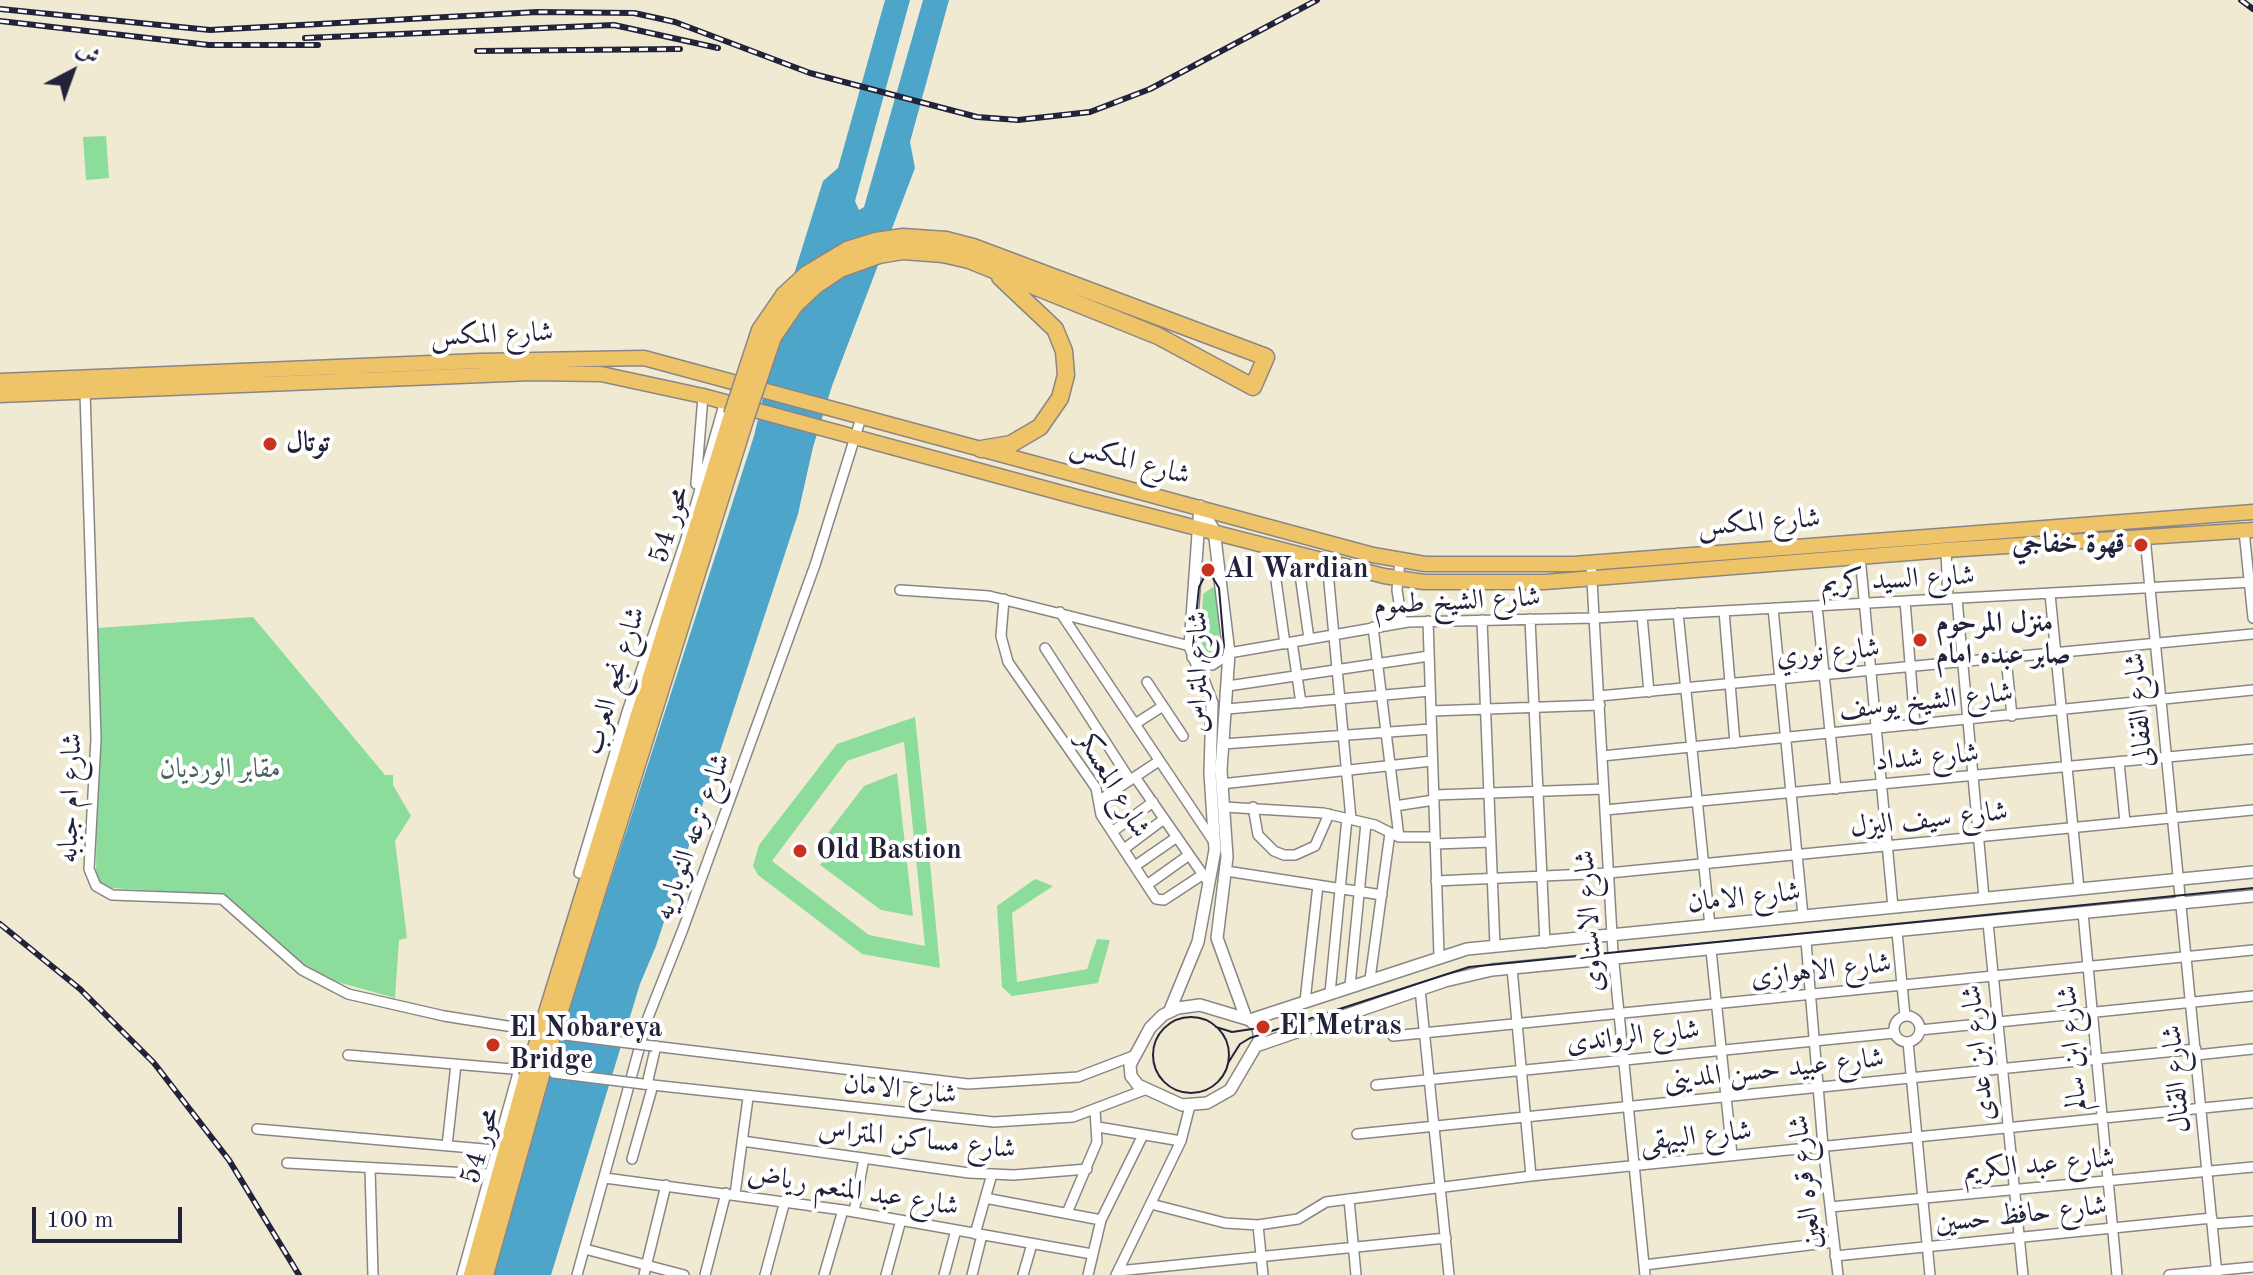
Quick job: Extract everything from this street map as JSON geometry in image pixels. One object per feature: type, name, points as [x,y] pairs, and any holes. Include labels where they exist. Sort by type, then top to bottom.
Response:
[{"type":"highway","name":"محور 54","points":[[472,1275],[535,1074],[555,1026],[734,412],[773,337],[795,305],[816,285],[840,269],[879,255],[944,247],[1266,357],[1253,387],[1158,336],[944,247]]},
{"type":"highway","points":[[981,449],[1011,444],[1040,427],[1060,398],[1066,375],[1064,351],[1048,319],[990,268]]},
{"type":"highway","name":"محور 54","points":[[485,1275],[535,1074]]},
{"type":"main road","name":"شارع المكس","points":[[0,381],[435,363],[644,358],[1400,561],[1591,570],[2248,531]]},
{"type":"main road","points":[[435,363],[436,379]]},
{"type":"main road","name":"شارع المكس","points":[[0,395],[582,373],[639,380],[703,396],[734,412],[759,410],[838,435],[1397,579],[1520,583],[1591,570],[2253,512]]},
{"type":"main road","points":[[1084,499],[1089,477]]},
{"type":"street","name":"شارع ام جبابه","points":[[85,392],[96,739],[89,869],[96,886],[112,895],[222,899],[302,970],[348,994],[444,1016],[555,1026],[655,1046]]},
{"type":"street","name":"شارع نجع العرب","points":[[579,873],[627,712],[685,542],[694,503],[703,396]]},
{"type":"street","name":"شارع نجع العرب","points":[[694,503],[734,412]]},
{"type":"street","name":"شارع ترعه النوباريه","points":[[577,1275],[647,1020],[815,565],[861,418]]},
{"type":"street","name":"شارع المتراس","points":[[1170,1010],[1201,929],[1215,842],[1210,773],[1212,703],[1192,652],[1200,506]]},
{"type":"street","name":"شارع المتراس","points":[[1200,506],[1214,530],[1229,653],[1221,784],[1228,840],[1217,930],[1219,947],[1248,1019]]},
{"type":"street","points":[[2248,531],[2253,618]]},
{"type":"street","name":"شارع القفالى","points":[[2145,537],[2180,879]]},
{"type":"street","points":[[1271,545],[1301,703]]},
{"type":"street","points":[[1946,550],[1962,662],[1984,898]]},
{"type":"street","points":[[1297,553],[1309,639]]},
{"type":"street","points":[[1860,556],[1893,907]]},
{"type":"street","points":[[1327,561],[1349,818],[1330,993]]},
{"type":"street","points":[[1400,561],[1397,579],[1402,622]]},
{"type":"street","name":"شارع الاسناوى","points":[[1591,570],[1612,936],[1644,1270]]},
{"type":"street","name":"شارع السيد كريم","points":[[1594,618],[2251,582]]},
{"type":"street","points":[[900,590],[1004,599],[1060,612],[1192,652],[1212,664],[1229,653]]},
{"type":"street","points":[[2050,594],[2079,889]]},
{"type":"street","name":"شارع المعسكر","points":[[1004,599],[1001,636],[1008,662],[1096,788],[1100,800],[1099,811],[1147,885]]},
{"type":"street","points":[[1905,601],[1915,725]]},
{"type":"street","points":[[1817,606],[1836,789]]},
{"type":"street","points":[[1773,608],[1803,916]]},
{"type":"street","points":[[1724,611],[1735,743]]},
{"type":"street","points":[[1060,612],[1215,842]]},
{"type":"street","points":[[1678,613],[1710,926]]},
{"type":"street","points":[[1642,616],[1649,692]]},
{"type":"street","name":"شارع الشيخ طموم","points":[[1229,653],[1402,622],[1594,618]]},
{"type":"street","points":[[1530,619],[1545,943]]},
{"type":"street","points":[[1482,620],[1495,946]]},
{"type":"street","points":[[1428,621],[1439,955]]},
{"type":"street","points":[[1370,979],[1394,835],[1395,806],[1373,627]]},
{"type":"street","name":"شارع نوري","points":[[1431,711],[1534,707],[1686,688],[2253,634]]},
{"type":"street","points":[[1045,648],[1210,887]]},
{"type":"street","points":[[1228,686],[1429,656]]},
{"type":"street","points":[[2006,658],[2012,716]]},
{"type":"street","points":[[1147,682],[1183,736]]},
{"type":"street","name":"شارع الشيخ يوسف","points":[[1602,756],[2253,690]]},
{"type":"street","points":[[1227,709],[1430,691]]},
{"type":"street","points":[[1135,724],[1163,706]]},
{"type":"street","points":[[1223,744],[1431,729]]},
{"type":"street","name":"شارع شداد","points":[[1605,810],[2253,749]]},
{"type":"street","points":[[1100,800],[1159,761]]},
{"type":"street","points":[[1221,784],[1432,761]]},
{"type":"street","points":[[2119,762],[2125,822]]},
{"type":"street","points":[[1395,806],[1434,797],[1604,789]]},
{"type":"street","points":[[1112,832],[1153,802]]},
{"type":"street","points":[[1224,807],[1329,814],[1366,823],[1394,835],[1435,841],[1491,842]]},
{"type":"street","points":[[1253,807],[1258,835],[1274,851],[1284,855],[1295,855],[1315,846],[1329,814]]},
{"type":"street","name":"شارع سيف اليزل","points":[[1436,881],[1609,873],[2253,810]]},
{"type":"street","points":[[1124,849],[1164,819]]},
{"type":"street","points":[[1350,986],[1366,823]]},
{"type":"street","points":[[1135,866],[1177,837]]},
{"type":"street","points":[[1189,855],[1147,885],[1161,901],[1202,875]]},
{"type":"street","points":[[1226,871],[1382,895]]},
{"type":"street","name":"شارع الامان","points":[[1248,1019],[1439,955],[1495,946],[2253,872]]},
{"type":"street","name":"شارع القنال","points":[[2180,879],[2217,1273]]},
{"type":"street","points":[[1305,1001],[1318,885]]},
{"type":"street","name":"شارع الامان","points":[[1259,1045],[1420,989],[1468,975],[1512,968],[2253,896]]},
{"type":"street","name":"شارع ابن سالم","points":[[2083,913],[2117,1275]]},
{"type":"street","name":"شارع ابن عدى","points":[[1988,923],[2023,1275]]},
{"type":"street","points":[[1201,929],[1217,930]]},
{"type":"street","points":[[1897,932],[1905,1016]]},
{"type":"street","name":"شارع قره العين","points":[[1806,941],[1823,1146],[1838,1275]]},
{"type":"street","points":[[1711,950],[1732,1155]]},
{"type":"street","name":"شارع الاهوازى","points":[[1393,1036],[2253,950]]},
{"type":"street","points":[[1512,968],[1531,1176]]},
{"type":"street","points":[[1420,989],[1449,1275]]},
{"type":"street","points":[[1920,1030],[2253,996]]},
{"type":"street","points":[[1200,1005],[1248,1019],[1260,1033],[1259,1045],[1230,1090],[1207,1103],[1190,1106],[1174,1103],[1147,1089],[1131,1076],[1133,1056],[1156,1021],[1170,1010],[1200,1005]]},
{"type":"street","points":[[1905,1016],[1916,1020],[1920,1030],[1916,1039],[1908,1042],[1894,1033],[1897,1020],[1905,1016]]},
{"type":"street","name":"شارع الرواندى","points":[[1376,1085],[1894,1033]]},
{"type":"street","points":[[1908,1042],[1930,1275]]},
{"type":"street","points":[[632,1159],[655,1046]]},
{"type":"street","name":"شارع الامان","points":[[655,1046],[968,1084],[1078,1077],[1133,1056]]},
{"type":"street","name":"شارع عبيد حسن المدينى","points":[[1357,1134],[2097,1059],[2253,1049]]},
{"type":"street","name":"شارع الامان","points":[[348,1055],[994,1122],[1051,1120],[1095,1110],[1147,1089]]},
{"type":"street","points":[[447,1146],[456,1064]]},
{"type":"street","points":[[462,1275],[495,1150],[535,1074]]},
{"type":"street","points":[[705,1275],[731,1193],[748,1098]]},
{"type":"street","name":"شارع البيهقى","points":[[1151,1204],[1225,1223],[1258,1225],[1298,1219],[1320,1204],[1440,1187],[2253,1103]]},
{"type":"street","points":[[1117,1273],[1181,1141],[1190,1106]]},
{"type":"street","points":[[1067,1213],[1087,1169],[1098,1127],[1095,1110]]},
{"type":"street","points":[[1098,1127],[1181,1141]]},
{"type":"street","points":[[257,1129],[495,1150]]},
{"type":"street","points":[[1088,1275],[1101,1220],[1143,1135]]},
{"type":"street","name":"شارع مساكن المتراس","points":[[742,1141],[992,1174],[1087,1169]]},
{"type":"street","points":[[854,1212],[864,1158]]},
{"type":"street","points":[[287,1163],[488,1174]]},
{"type":"street","name":"شارع عبد الكريم","points":[[1830,1207],[2253,1167]]},
{"type":"street","points":[[370,1168],[373,1275]]},
{"type":"street","points":[[972,1275],[992,1174]]},
{"type":"street","name":"شارع عبد المنعم رياض","points":[[605,1178],[843,1210],[1092,1254]]},
{"type":"street","points":[[645,1270],[666,1185]]},
{"type":"street","points":[[985,1198],[1101,1220]]},
{"type":"street","points":[[1349,1199],[1356,1275]]},
{"type":"street","points":[[765,1275],[785,1201]]},
{"type":"street","points":[[824,1275],[843,1210]]},
{"type":"street","points":[[886,1275],[901,1220]]},
{"type":"street","name":"شارع حافظ حسين","points":[[1835,1256],[2113,1228],[2253,1221]]},
{"type":"street","points":[[1258,1225],[1263,1275]]},
{"type":"street","points":[[944,1275],[956,1230]]},
{"type":"street","points":[[1117,1273],[1446,1238]]},
{"type":"street","points":[[1644,1270],[1834,1242]]},
{"type":"street","points":[[1023,1275],[1032,1244]]},
{"type":"street","points":[[585,1249],[645,1270],[684,1275]]},
{"type":"street","points":[[2169,1275],[2217,1273],[2253,1267]]},
{"type":"green space","points":[[106,136],[109,178],[86,180],[83,137]]},
{"type":"green space","points":[[1213,587],[1217,593],[1220,644],[1210,653],[1204,651],[1201,642],[1203,594]]},
{"type":"green space","name":"مقابر الورديان","points":[[253,617],[385,775],[393,775],[393,785],[411,816],[395,841],[407,938],[399,940],[395,998],[327,979],[303,964],[225,895],[111,888],[100,884],[96,877],[98,628]]},
{"type":"green space","points":[[915,717],[940,968],[862,954],[758,875],[753,866],[759,845],[837,744]],"holes":[[[904,742],[925,946],[869,935],[772,861],[847,761]]]},
{"type":"green space","points":[[897,773],[913,916],[881,910],[820,865],[823,861],[821,842],[864,786]]},
{"type":"green space","points":[[1035,879],[1053,886],[1012,913],[1017,982],[1087,969],[1097,939],[1110,940],[1098,983],[1012,996],[1002,987],[997,906]]},
{"type":"water","points":[[885,0],[910,0],[855,201],[859,210],[864,207],[923,0],[949,0],[910,142],[915,168],[832,386],[813,447],[798,514],[656,946],[640,984],[551,1275],[492,1275],[578,981],[754,436],[785,303],[823,181],[838,168]]},
{"type":"tram line","points":[[1208,570],[1219,588],[1224,646],[1222,655],[1209,662],[1200,660],[1193,647],[1199,587],[1208,570]]},
{"type":"tram line","points":[[1228,1063],[1240,1044],[1250,1038],[1469,967],[2253,888]]},
{"type":"tram line","points":[[1191,1017],[1206,1020],[1218,1028],[1226,1040],[1229,1055],[1226,1070],[1218,1082],[1206,1090],[1191,1093],[1176,1090],[1164,1082],[1156,1070],[1153,1055],[1156,1040],[1164,1028],[1176,1020],[1191,1017]]},
{"type":"tram line","points":[[1216,1027],[1232,1032],[1259,1028]]},
{"type":"railway","points":[[0,9],[210,30],[537,12],[634,13],[675,22],[810,73],[977,117],[1018,120],[1090,112],[1150,89],[1317,0]]},
{"type":"railway","points":[[2241,0],[2253,9]]},
{"type":"railway","points":[[0,21],[209,45],[318,45]]},
{"type":"railway","points":[[305,38],[614,25],[718,48]]},
{"type":"railway","points":[[477,51],[680,49]]},
{"type":"railway","points":[[0,924],[80,989],[154,1063],[229,1160],[299,1275]]},
{"type":"place","name":"توتال","points":[[270,444]]},
{"type":"place","name":"قهوة خفاجي","points":[[2141,545]]},
{"type":"place","name":"Al Wardian","points":[[1208,570]]},
{"type":"place","name":"منزل المرحوم صابر عبده امام","points":[[1920,640]]},
{"type":"place","name":"Old Bastion","points":[[800,851]]},
{"type":"place","name":"El Metras","points":[[1263,1027]]},
{"type":"place","name":"El Nobareya Bridge","points":[[493,1045]]}]
